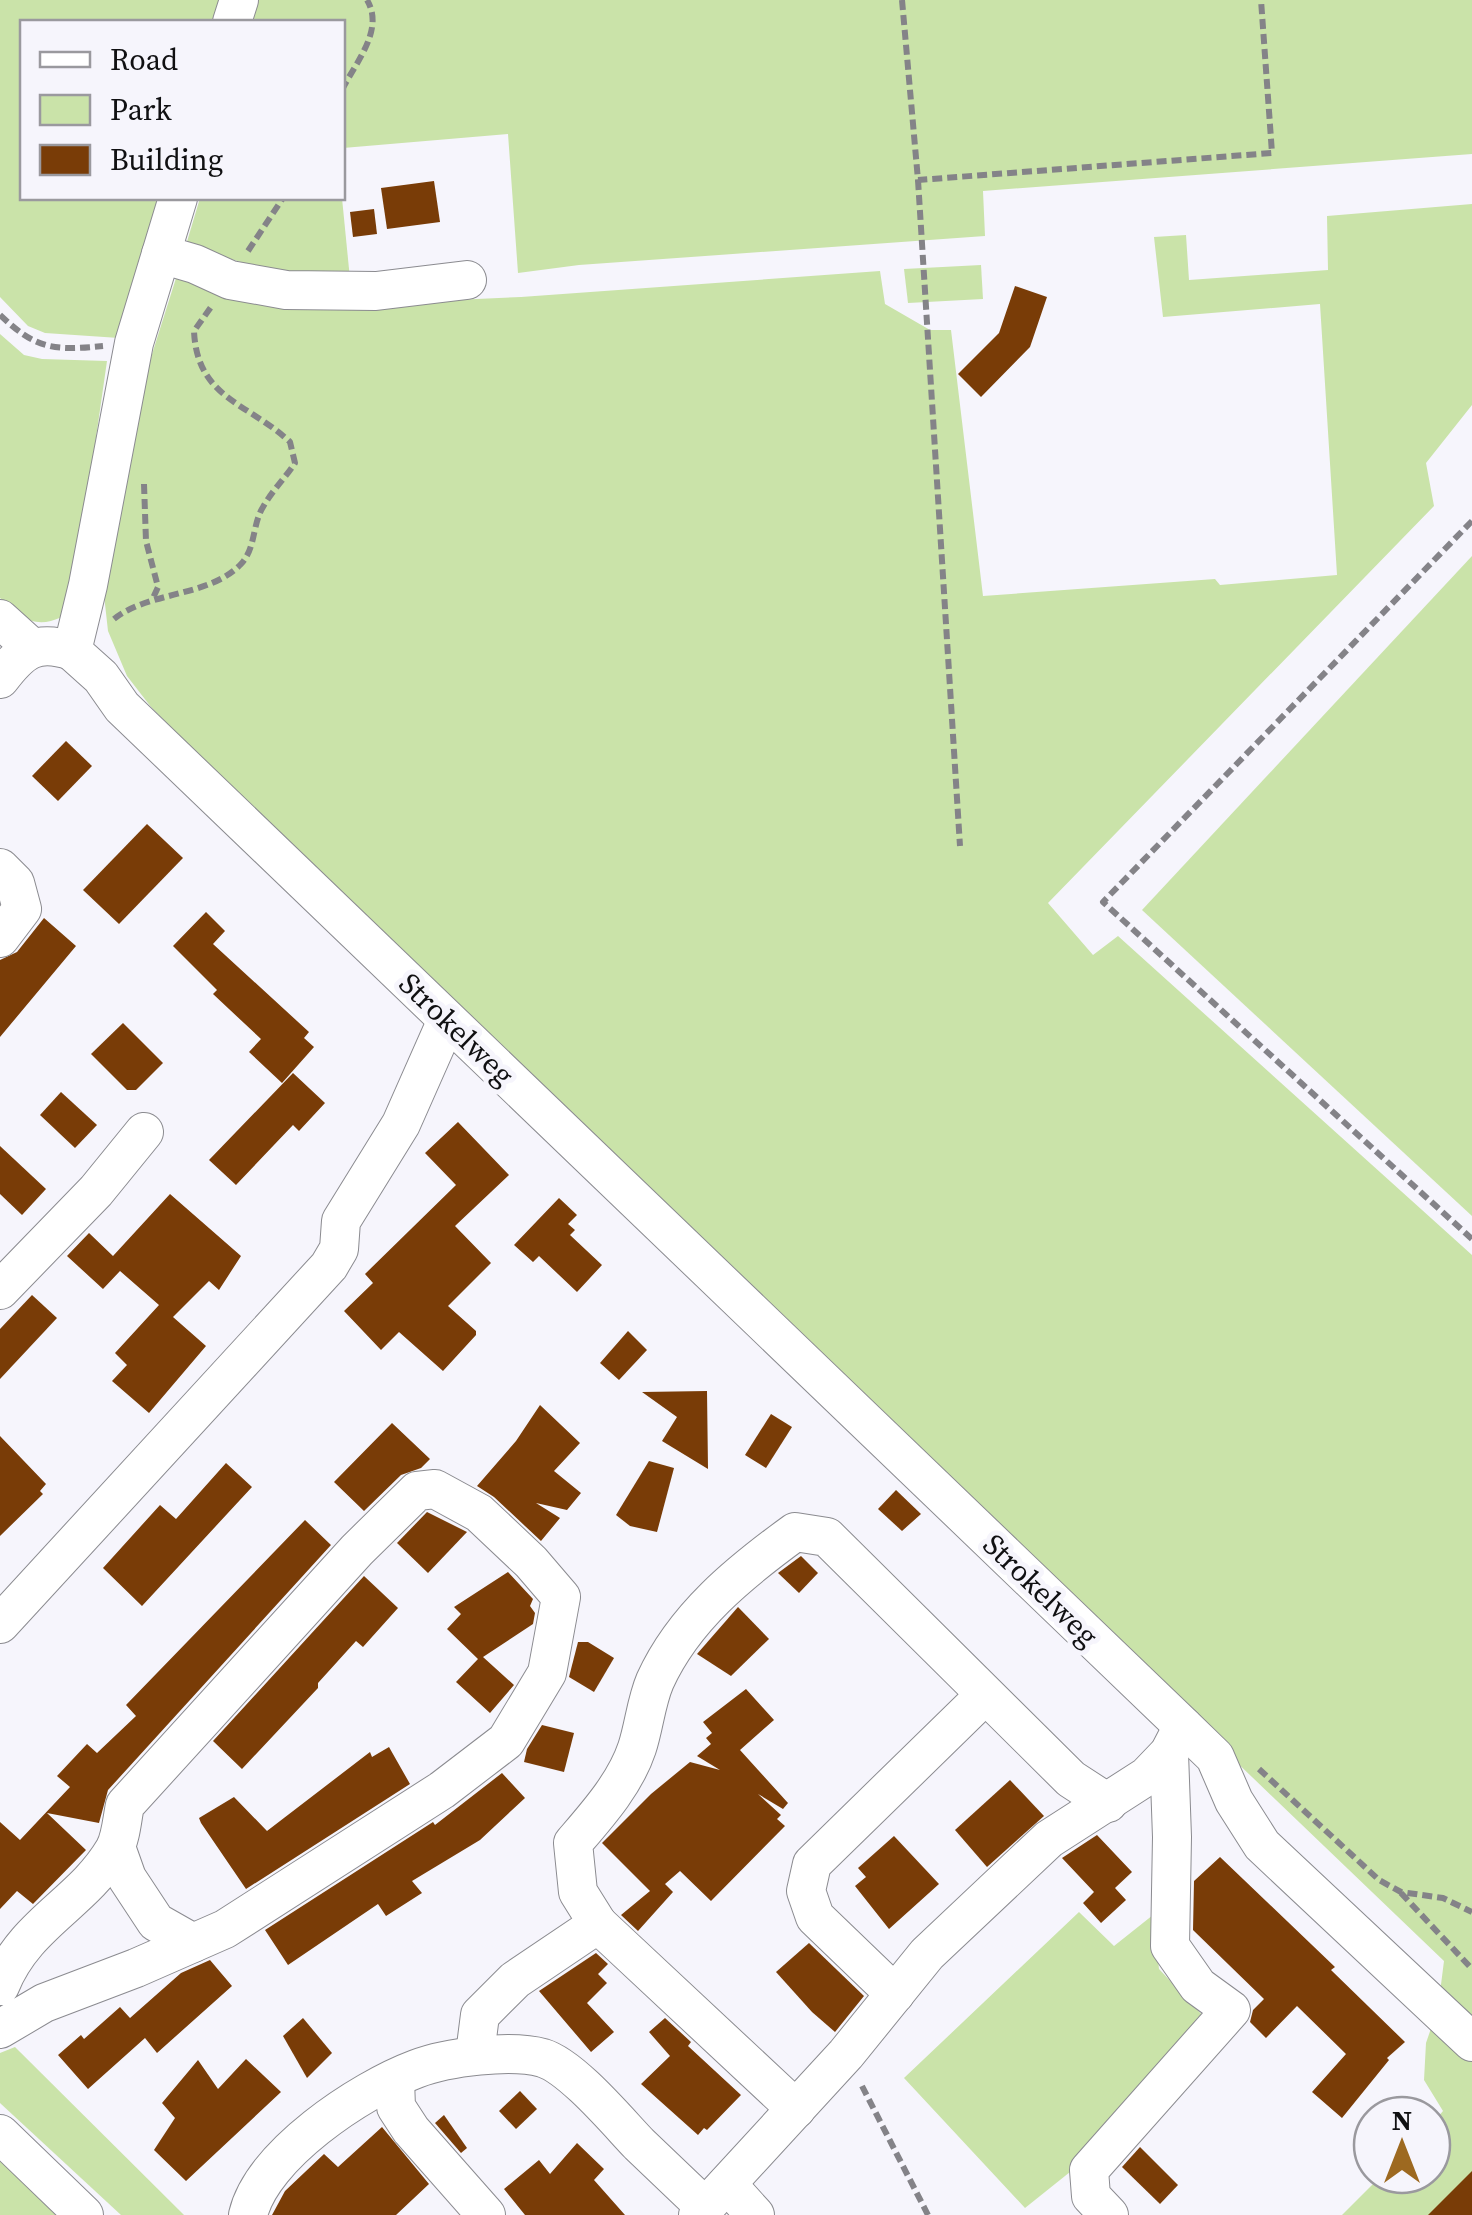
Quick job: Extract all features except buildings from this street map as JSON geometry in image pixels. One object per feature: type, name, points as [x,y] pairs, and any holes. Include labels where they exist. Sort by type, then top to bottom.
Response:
[{"type":"street","points":[[0,680],[32,647],[51,644],[72,652],[134,343],[177,200]]},
{"type":"street","points":[[161,254],[230,280],[286,290],[376,292],[467,280]]},
{"type":"street","points":[[0,619],[32,647]]},
{"type":"street","name":"Strokelweg","points":[[72,652],[101,677],[122,706],[447,1020],[1176,1739],[1215,1757],[1234,1801],[1262,1844],[1472,2042]]},
{"type":"street","points":[[0,868],[15,882],[22,909],[0,938]]},
{"type":"street","points":[[0,1624],[328,1266],[339,1249],[341,1221],[401,1124],[447,1020]]},
{"type":"street","points":[[0,1290],[96,1191],[144,1132]]},
{"type":"street","points":[[0,1986],[31,1934],[90,1882],[116,1847],[124,1805],[357,1550],[417,1491],[436,1489],[479,1513],[532,1562],[561,1597],[546,1673],[506,1741],[442,1790],[225,1928],[44,2004],[0,2029]]},
{"type":"street","points":[[796,2109],[598,1924],[578,1892],[573,1844],[605,1805],[636,1752],[654,1682],[690,1622],[752,1563],[795,1532],[827,1537],[1071,1779],[1108,1803]]},
{"type":"street","points":[[895,1994],[815,1917],[806,1890],[812,1864],[985,1695]]},
{"type":"street","points":[[710,2202],[846,2054],[928,1954],[1050,1839],[1148,1776],[1176,1739]]},
{"type":"street","points":[[1108,2215],[1091,2196],[1089,2170],[1231,2010],[1198,1986],[1170,1946],[1176,1739]]},
{"type":"street","points":[[116,1847],[127,1878],[156,1922],[193,1943]]},
{"type":"street","points":[[475,2054],[480,2015],[516,1980],[598,1924]]},
{"type":"street","points":[[248,2215],[252,2199],[284,2156],[349,2104],[415,2069],[475,2054],[544,2058],[580,2083],[710,2202],[755,2215]]},
{"type":"street","points":[[395,2080],[396,2107],[411,2130],[486,2215]]},
{"type":"street","points":[[0,2134],[84,2215]]},
{"type":"path","points":[[345,85],[364,54],[373,23],[367,0]]},
{"type":"path","points":[[902,0],[918,180],[960,846]]},
{"type":"path","points":[[918,180],[1272,153],[1261,0]]},
{"type":"path","points":[[143,466],[146,541],[158,587],[152,600],[194,590],[239,567],[250,551],[263,508],[295,462],[290,442],[276,428],[212,384],[198,362],[194,331],[282,200]]},
{"type":"path","points":[[0,315],[27,340],[68,350],[134,343]]},
{"type":"path","points":[[1472,521],[1103,902],[1472,1239]]},
{"type":"path","points":[[1248,1758],[1348,1854],[1379,1880],[1401,1892],[1472,1969]]},
{"type":"path","points":[[1401,1892],[1443,1898],[1472,1912]]},
{"type":"path","points":[[846,2054],[928,2215]]},
{"type":"green space","points":[[0,0],[222,0],[216,20],[20,20],[20,200],[161,200],[119,338],[45,333],[28,326],[0,297]]},
{"type":"green space","points":[[258,0],[1472,0],[1472,154],[983,191],[985,236],[579,265],[518,273],[508,134],[345,148],[345,20],[252,20]]},
{"type":"green space","points":[[199,200],[342,200],[350,279],[299,280],[186,245]]},
{"type":"green space","points":[[1472,204],[1472,405],[1426,463],[1434,506],[1048,903],[1093,955],[1118,936],[1472,1255],[1472,2215],[1342,2215],[1362,2195],[1452,2195],[1452,2095],[1433,2095],[1424,2080],[1426,2043],[1438,2008],[1444,1961],[411,971],[151,707],[127,676],[108,631],[104,595],[141,389],[177,275],[387,303],[880,271],[885,304],[930,330],[951,330],[983,596],[1215,579],[1220,585],[1337,575],[1320,304],[1163,317],[1154,237],[1186,235],[1189,280],[1328,270],[1327,216]]},
{"type":"green space","points":[[981,265],[983,299],[908,303],[904,269]]},
{"type":"green space","points":[[0,334],[24,355],[107,361],[84,521],[62,617],[52,621],[36,622],[22,616],[0,598]]},
{"type":"green space","points":[[1472,556],[1472,1216],[1142,910]]},
{"type":"green space","points":[[1079,1912],[1114,1946],[1153,1915],[1159,1969],[1205,2018],[1080,2164],[1025,2208],[904,2078]]},
{"type":"green space","points":[[15,2047],[184,2215],[121,2215],[0,2103],[0,2053]]},
{"type":"green space","points":[[0,2146],[72,2215],[0,2215]]}]
